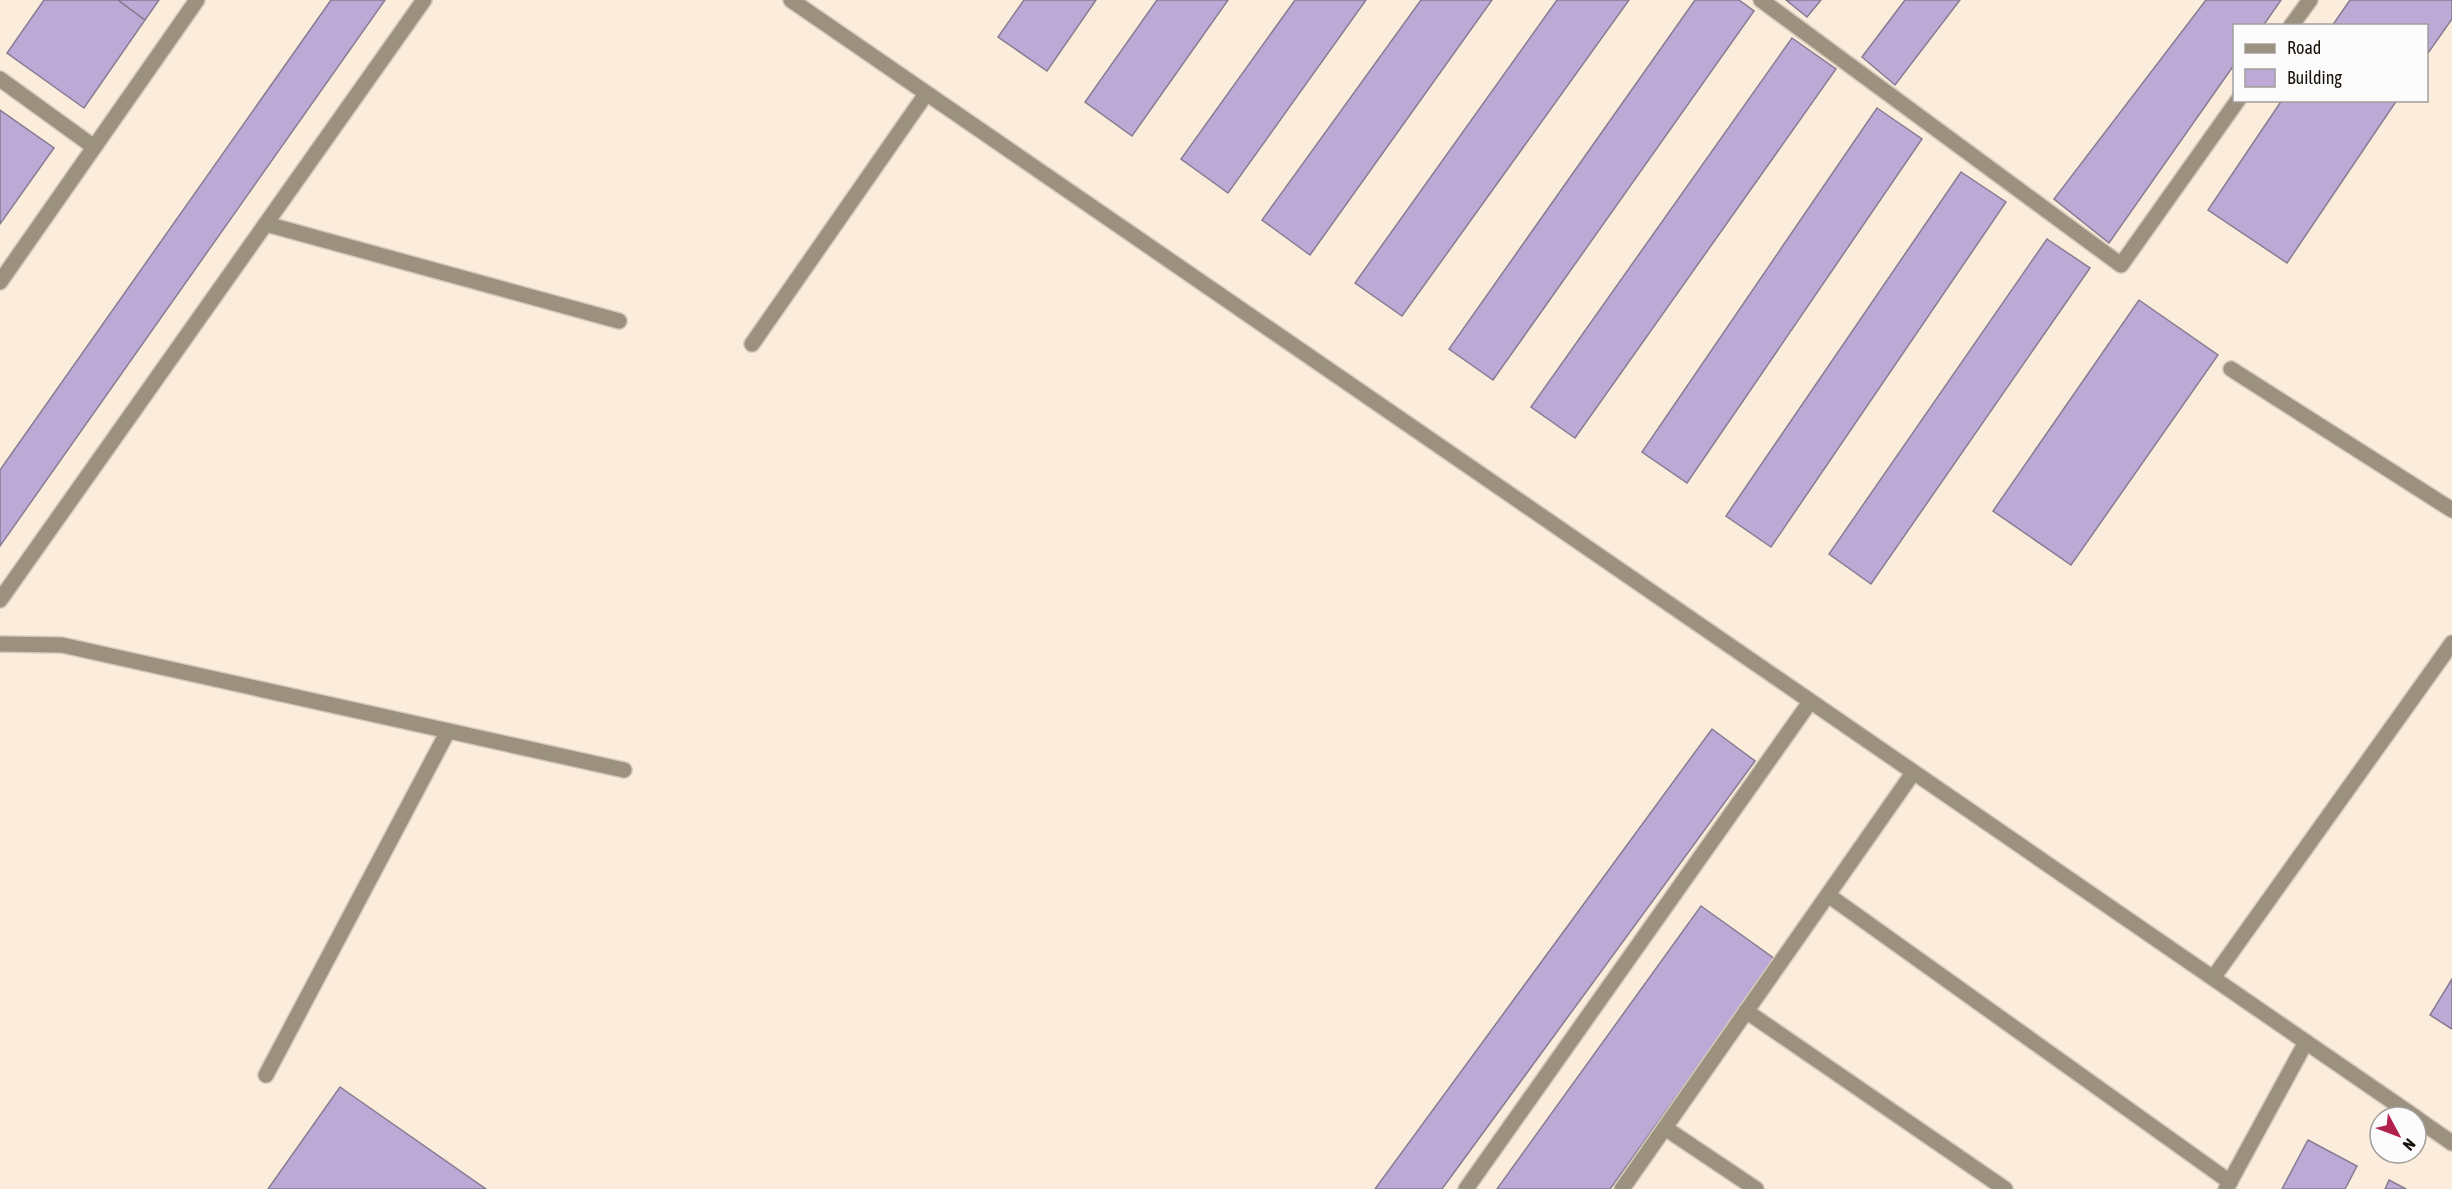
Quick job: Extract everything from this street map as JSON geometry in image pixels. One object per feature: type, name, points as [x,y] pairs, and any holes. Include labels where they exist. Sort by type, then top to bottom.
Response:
[{"type":"street","points":[[0,282],[197,0]]},
{"type":"street","points":[[0,600],[424,0]]},
{"type":"street","points":[[791,0],[2396,1105]]},
{"type":"street","points":[[1761,0],[2121,265],[2237,102]]},
{"type":"street","points":[[2292,24],[2310,0]]},
{"type":"street","points":[[0,79],[94,147]]},
{"type":"street","points":[[752,344],[926,94]]},
{"type":"street","points":[[266,224],[619,321]]},
{"type":"street","points":[[2231,369],[2452,510]]},
{"type":"street","points":[[2213,978],[2452,643]]},
{"type":"street","points":[[0,644],[62,645],[624,770]]},
{"type":"street","points":[[1466,1189],[1810,702]]},
{"type":"street","points":[[266,1075],[448,731]]},
{"type":"street","points":[[1622,1189],[1913,773]]},
{"type":"street","points":[[1828,895],[2228,1186],[2306,1042]]},
{"type":"street","points":[[1746,1011],[2005,1189]]},
{"type":"street","points":[[2428,1127],[2452,1143]]},
{"type":"street","points":[[1665,1128],[1756,1189]]},
{"type":"building","points":[[44,0],[118,0],[145,20],[84,108],[7,53]]},
{"type":"building","points":[[118,0],[159,0],[145,20]]},
{"type":"building","points":[[331,0],[385,0],[0,546],[0,470]]},
{"type":"building","points":[[1024,0],[1096,0],[1047,71],[998,37]]},
{"type":"building","points":[[1157,0],[1228,0],[1132,136],[1085,102]]},
{"type":"building","points":[[1295,0],[1366,0],[1228,193],[1181,159]]},
{"type":"building","points":[[1421,0],[1492,0],[1310,255],[1262,220]]},
{"type":"building","points":[[1557,0],[1629,0],[1402,316],[1355,283]]},
{"type":"building","points":[[1695,0],[1739,0],[1754,11],[1493,380],[1449,349]]},
{"type":"building","points":[[1786,0],[1821,0],[1807,17]]},
{"type":"building","points":[[1905,0],[1960,0],[1895,85],[1862,57]]},
{"type":"building","points":[[2206,0],[2281,0],[2264,24],[2233,24],[2233,66],[2109,243],[2054,199]]},
{"type":"building","points":[[2350,0],[2452,0],[2452,19],[2428,53],[2428,24],[2333,24]]},
{"type":"building","points":[[1792,38],[1836,69],[1575,438],[1531,407]]},
{"type":"building","points":[[2281,102],[2396,102],[2287,263],[2208,210]]},
{"type":"building","points":[[1877,108],[1922,139],[1687,483],[1642,452]]},
{"type":"building","points":[[0,110],[54,148],[0,224]]},
{"type":"building","points":[[1961,172],[2006,202],[1771,547],[1726,516]]},
{"type":"building","points":[[2047,239],[2090,268],[1871,584],[1829,554]]},
{"type":"building","points":[[2139,300],[2218,355],[2071,565],[1993,511]]},
{"type":"building","points":[[1712,729],[1755,761],[1442,1189],[1375,1189]]},
{"type":"building","points":[[1701,906],[1775,959],[1610,1189],[1497,1189]]},
{"type":"building","points":[[2452,979],[2452,1029],[2430,1015]]},
{"type":"building","points":[[340,1087],[486,1189],[268,1189]]},
{"type":"building","points":[[2308,1140],[2357,1166],[2345,1189],[2282,1189]]},
{"type":"building","points":[[2389,1180],[2406,1189],[2385,1189]]}]
